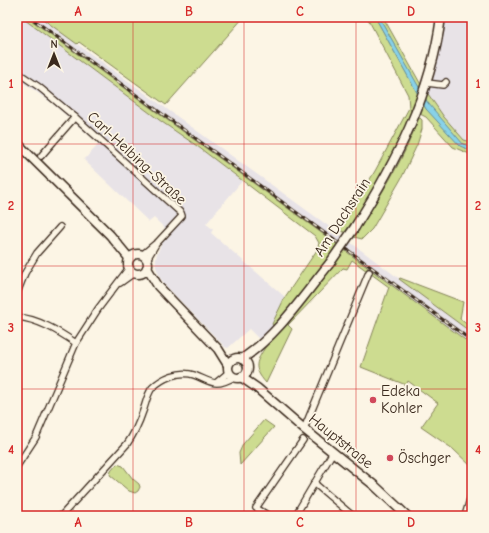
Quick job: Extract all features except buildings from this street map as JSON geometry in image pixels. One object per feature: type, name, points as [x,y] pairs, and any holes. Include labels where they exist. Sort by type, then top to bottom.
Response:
[{"type":"main road","name":"Am Dachsrain","points":[[238,368],[253,357],[255,350],[275,330],[330,263],[355,227],[398,154],[408,133],[425,86],[438,40],[441,17]]},
{"type":"main road","points":[[17,143],[118,244],[124,253],[131,256]]},
{"type":"main road","points":[[137,253],[145,257],[145,270],[139,274],[131,271],[128,264],[131,256],[137,253]]},
{"type":"main road","name":"Hauptstraße","points":[[145,270],[218,349],[257,388],[304,429],[375,486],[407,516]]},
{"type":"street","name":"Carl-Helbing-Straße","points":[[17,72],[39,86],[75,117],[180,213],[182,216],[145,257]]},
{"type":"street","points":[[425,86],[443,85],[446,82]]},
{"type":"street","name":"Carl-Helbing-Straße","points":[[41,156],[75,117]]},
{"type":"street","points":[[17,293],[25,273],[37,253],[60,227]]},
{"type":"street","points":[[17,466],[36,437],[76,344],[98,309],[118,284],[123,274],[131,271]]},
{"type":"street","points":[[304,429],[369,272]]},
{"type":"street","points":[[17,317],[35,320],[58,332],[76,344]]},
{"type":"street","points":[[61,516],[127,444],[134,434],[146,399],[152,389],[161,381],[168,377],[184,374],[194,375],[210,382],[217,382],[238,368]]},
{"type":"street","points":[[269,516],[256,508],[303,440]]},
{"type":"street","points":[[295,516],[333,452]]},
{"type":"street","points":[[314,483],[353,516]]},
{"type":"street","points":[[465,516],[472,492]]},
{"type":"shaded area","points":[[17,17],[21,17],[162,122],[197,146],[242,181],[206,224],[213,229],[211,233],[285,297],[272,323],[274,327],[261,341],[249,329],[228,348],[225,347],[160,278],[155,264],[157,254],[162,243],[171,234],[154,218],[149,222],[84,160],[99,144],[52,103],[17,78]]},
{"type":"shaded area","points":[[27,17],[40,17],[338,233],[472,333],[472,345]]},
{"type":"shaded area","points":[[443,17],[472,17],[472,142],[464,140],[444,117],[426,91]]},
{"type":"green space","points":[[21,17],[27,17],[338,245],[297,300],[274,327],[272,324],[285,297],[317,250],[319,243],[315,236],[197,146],[162,122]]},
{"type":"green space","points":[[40,17],[244,17],[166,105],[79,42],[77,44]]},
{"type":"green space","points":[[367,17],[375,17],[421,99],[422,94],[379,17],[383,17],[424,90],[444,117],[464,140],[472,142],[472,155],[453,147],[426,117],[410,109],[412,116],[378,183],[344,232],[339,230],[375,171],[409,108],[408,95]]},
{"type":"green space","points":[[420,118],[422,120],[422,129],[417,145],[401,179],[372,229],[362,239],[354,237],[398,165],[418,119]]},
{"type":"green space","points":[[343,249],[472,345],[472,467],[453,449],[421,427],[438,403],[408,381],[406,385],[361,367],[389,287],[352,260],[347,269],[343,268],[288,325],[292,329],[266,383],[259,373],[257,364],[266,346]]},
{"type":"green space","points":[[400,278],[463,302],[460,319],[472,328],[472,333],[399,279]]},
{"type":"green space","points":[[264,420],[274,427],[240,465],[239,453],[243,444]]},
{"type":"green space","points":[[117,464],[123,466],[139,484],[140,487],[138,491],[135,493],[129,491],[110,475],[111,471]]},
{"type":"water","points":[[375,17],[379,17],[428,103],[463,144],[472,147],[472,151],[460,146],[426,109]]},
{"type":"railway","points":[[30,17],[472,341]]},
{"type":"place","name":"Edeka Kohler","points":[[373,400]]},
{"type":"place","name":"Öschger","points":[[390,458]]}]
